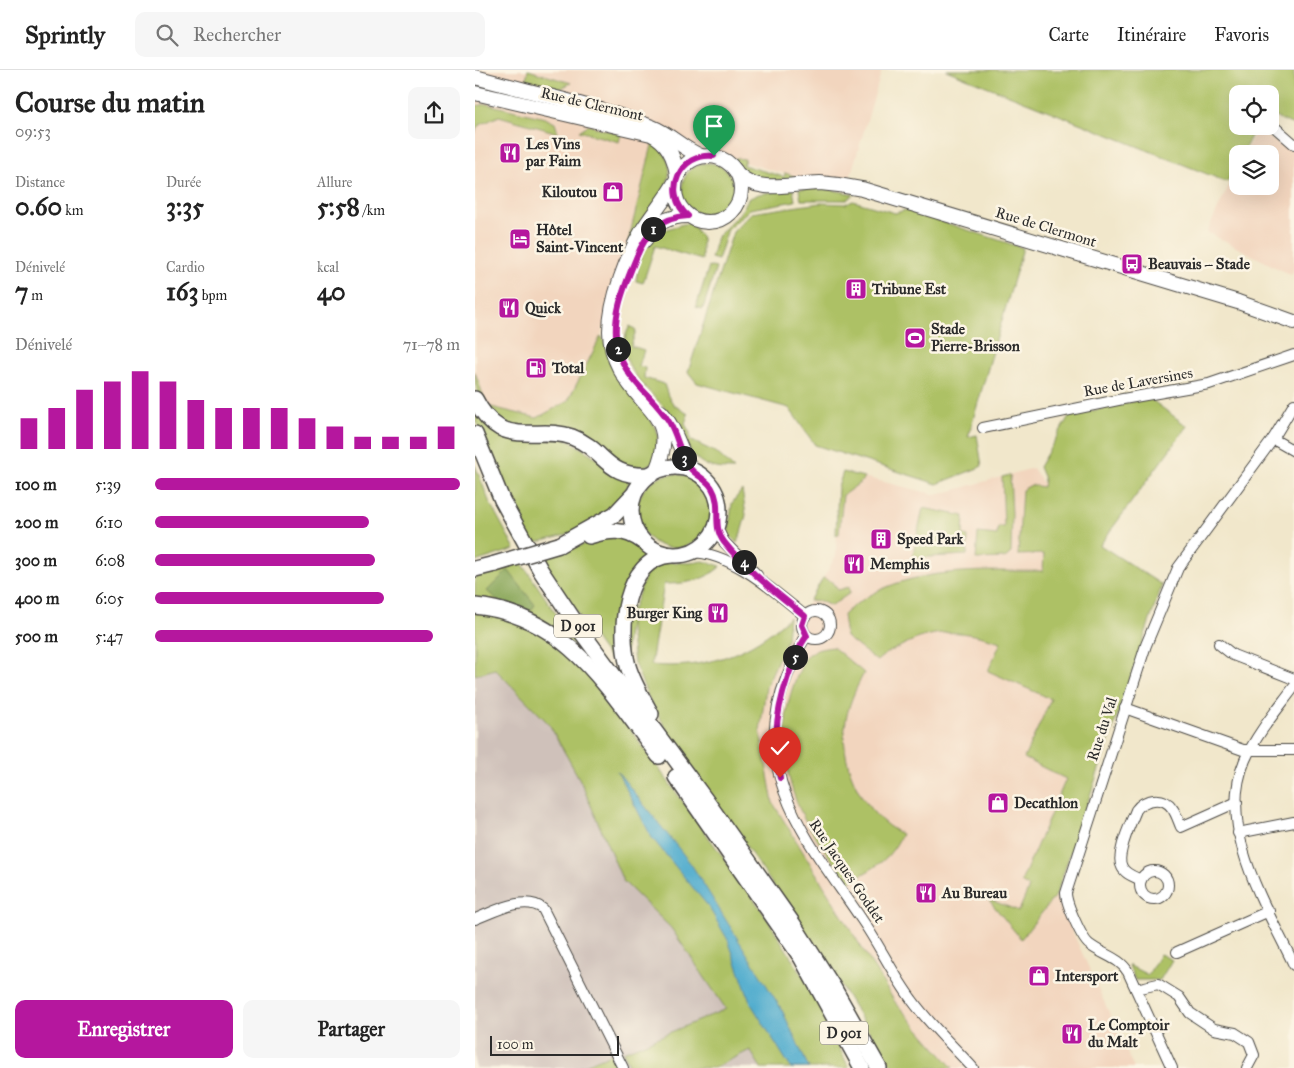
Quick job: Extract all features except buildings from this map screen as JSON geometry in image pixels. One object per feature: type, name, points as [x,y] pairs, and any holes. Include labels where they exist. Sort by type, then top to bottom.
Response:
[{"type":"main road","name":"Rue de Clermont","points":[[475,77],[591,106],[668,135],[701,156]]},
{"type":"main road","name":"Rue de Clermont","points":[[475,93],[651,134],[661,140],[667,148],[676,179]]},
{"type":"main road","points":[[475,101],[493,97]]},
{"type":"main road","points":[[559,545],[615,514],[626,504],[635,491],[653,473],[663,450],[663,430],[656,416],[617,367],[611,345],[610,326],[615,301],[633,248],[676,179],[688,162],[701,156],[723,159],[738,174],[741,186],[739,202],[729,215],[715,222],[700,221],[688,216],[677,201],[676,179]]},
{"type":"main road","name":"Rue de Clermont","points":[[738,174],[745,180],[757,185],[829,184],[862,190],[1294,321]]},
{"type":"main road","name":"Rue de Clermont","points":[[739,202],[754,191],[784,185]]},
{"type":"main road","points":[[688,216],[664,220],[652,230],[644,241],[633,266],[620,305],[616,333],[618,349],[626,369],[667,419],[691,470]]},
{"type":"main road","points":[[475,399],[484,415],[501,428],[520,433],[554,433],[573,437],[589,446],[619,472],[635,476],[677,467],[691,470],[705,479],[715,494],[719,511],[716,526],[705,542],[691,552],[671,555],[649,562],[635,582],[624,622],[625,650],[630,673],[663,735],[707,802]]},
{"type":"main road","name":"D 901","points":[[475,434],[502,500],[534,560],[583,634],[707,802],[793,924],[829,992],[863,1068]]},
{"type":"main road","name":"D 901","points":[[475,452],[501,513],[535,575],[829,992],[879,1068]]},
{"type":"main road","points":[[635,491],[631,504],[631,518],[635,531],[643,542]]},
{"type":"main road","points":[[475,569],[612,530],[629,533],[655,550],[671,555]]},
{"type":"main road","points":[[475,606],[513,614],[544,628],[565,642],[600,678],[683,787]]},
{"type":"main road","points":[[829,992],[852,1068]]},
{"type":"main road","points":[[829,992],[890,1068]]},
{"type":"street","points":[[1279,131],[1294,144]]},
{"type":"street","name":"Rue de Laversines","points":[[983,428],[1123,399],[1209,384],[1294,355]]},
{"type":"street","name":"Rue du Val","points":[[1172,1068],[1123,965],[1087,942],[1066,896],[1146,645],[1181,563],[1273,439],[1294,404]]},
{"type":"street","points":[[1273,439],[1294,451]]},
{"type":"street","points":[[716,526],[727,546],[766,585],[805,616]]},
{"type":"street","points":[[691,552],[716,555],[766,585]]},
{"type":"street","points":[[812,612],[820,612],[826,616],[829,624],[828,631],[822,637],[814,639],[807,636],[802,625],[805,616],[812,612]]},
{"type":"street","name":"Rue Jacques Goddet","points":[[807,636],[798,650],[786,681],[777,716],[776,745],[778,770],[791,810],[802,832],[865,925],[911,1000],[973,1068]]},
{"type":"street","points":[[1219,644],[1233,655],[1294,679]]},
{"type":"street","points":[[1294,686],[1249,751],[1241,773],[1237,802],[1238,834],[1246,860],[1294,965]]},
{"type":"street","points":[[1125,708],[1249,751],[1294,750]]},
{"type":"street","points":[[1141,880],[1125,872],[1119,858],[1136,810],[1141,804],[1152,800],[1165,802],[1172,807],[1181,827],[1237,802]]},
{"type":"street","points":[[1238,834],[1294,822]]},
{"type":"street","points":[[475,919],[523,902],[535,904],[543,909],[623,1068]]},
{"type":"street","points":[[1177,952],[1269,911]]},
{"type":"street","points":[[1135,989],[1158,984],[1179,997],[1191,1014],[1214,1029],[1235,1033],[1249,1042],[1254,1055],[1247,1068]]},
{"type":"shaded area","points":[[475,70],[882,70],[846,191],[654,137],[629,241],[601,336],[568,401],[537,418],[487,406],[475,372]]},
{"type":"shaded area","points":[[1254,135],[1265,135],[1294,152],[1294,270],[1291,275],[1207,232],[1229,185],[1229,195],[1279,195],[1279,145],[1248,145]]},
{"type":"shaded area","points":[[1033,468],[1072,527],[1162,585],[1056,895],[1134,1068],[949,1068],[895,1002],[773,803],[760,731],[766,687],[787,639],[836,556],[838,487],[843,472],[937,495]]},
{"type":"shaded area","points":[[495,669],[549,724],[580,780],[623,881],[671,928],[727,1010],[761,1068],[475,1068],[475,675]]},
{"type":"green space","points":[[528,70],[571,83],[560,89],[526,79]]},
{"type":"green space","points":[[946,70],[1294,70],[1294,125],[1279,119],[1279,85],[1229,85],[1229,135],[1252,135],[1246,145],[1229,145],[1229,178],[1227,182]]},
{"type":"green space","points":[[487,104],[545,118],[555,123],[558,133],[499,116],[478,126],[475,133],[475,106]]},
{"type":"green space","points":[[588,125],[621,134],[619,142],[579,131]]},
{"type":"green space","points":[[654,137],[667,157],[669,164],[667,184],[655,207],[627,246]]},
{"type":"green space","points":[[734,159],[745,159],[743,165],[784,177],[785,173],[794,176],[794,179],[767,181],[753,178],[741,168]]},
{"type":"green space","points":[[708,163],[718,165],[726,171],[732,179],[734,189],[732,199],[726,207],[718,213],[708,215],[698,213],[690,207],[684,199],[682,189],[684,179],[690,171],[698,165]]},
{"type":"green space","points":[[822,188],[854,194],[847,200],[801,200],[799,189]]},
{"type":"green space","points":[[793,189],[795,201],[750,209],[728,229],[718,260],[711,258],[717,237],[741,212],[748,199],[759,194]]},
{"type":"green space","points":[[853,201],[895,213],[906,210],[1023,248],[968,437],[977,435],[982,466],[937,484],[815,445],[789,408],[697,383],[688,372],[733,232],[751,213],[820,203],[846,204]]},
{"type":"green space","points":[[688,223],[693,225],[702,238],[702,260],[655,246],[643,283],[636,281],[641,257],[649,241],[664,230]]},
{"type":"green space","points":[[709,266],[716,268],[703,309],[696,307]]},
{"type":"green space","points":[[630,326],[636,330],[631,346],[644,350],[639,366],[645,368],[644,378],[664,384],[668,396],[674,405],[688,414],[685,424],[690,433],[690,440],[717,453],[734,469],[709,466],[700,461],[691,452],[670,414],[643,385],[628,363],[625,339]]},
{"type":"green space","points":[[601,336],[658,433],[655,461],[642,467],[633,469],[625,467],[598,445],[588,441],[513,427],[498,420],[486,410],[478,394],[475,372],[487,406],[537,418],[568,401]]},
{"type":"green space","points":[[1149,398],[1187,426],[1100,545],[1162,585],[1056,895],[1021,939],[988,899],[1019,911],[1029,887],[1021,882],[1066,779],[1024,758],[1051,699],[988,671],[1001,642],[963,633],[940,633],[916,639],[877,661],[846,637],[843,615],[865,599],[888,587],[912,579],[937,574],[963,572],[1043,571],[1044,554],[1018,555],[1022,490],[1031,485],[1043,487],[1044,479],[1039,467],[1069,416]]},
{"type":"green space","points":[[478,412],[490,427],[567,439],[630,479],[622,503],[570,534],[531,544],[495,470],[475,419]]},
{"type":"green space","points":[[475,465],[489,501],[515,549],[475,562]]},
{"type":"green space","points":[[843,472],[864,477],[861,482],[843,495],[839,534],[836,535],[838,487]]},
{"type":"green space","points":[[674,474],[695,480],[705,490],[711,511],[705,532],[695,542],[674,548],[653,542],[643,532],[637,511],[643,490],[653,480]]},
{"type":"green space","points":[[1010,475],[1011,553],[1005,558],[976,559],[978,533],[997,535],[998,527],[1004,527],[1002,477]]},
{"type":"green space","points":[[742,490],[746,515],[738,543],[728,535],[732,503]]},
{"type":"green space","points":[[923,508],[964,516],[963,535],[968,537],[967,555],[912,558]]},
{"type":"green space","points":[[614,536],[629,540],[647,557],[636,567],[623,673],[613,659],[609,659],[539,557]]},
{"type":"green space","points":[[703,561],[721,566],[708,575],[694,581],[664,584],[651,665],[690,665],[726,657],[759,641],[789,617],[787,639],[766,687],[760,731],[773,803],[895,1002],[953,1068],[894,1068],[883,1054],[830,968],[671,737],[649,699],[634,663],[629,619],[647,572],[663,562],[690,563]]},
{"type":"green space","points":[[522,563],[579,648],[507,608],[475,604],[475,576]]},
{"type":"green space","points":[[508,570],[535,605],[527,615],[507,608],[487,591]]},
{"type":"green space","points":[[823,578],[831,581],[838,590],[849,587],[850,593],[831,606],[820,601],[809,601]]},
{"type":"green space","points":[[475,612],[499,614],[557,641],[609,700],[763,912],[811,989],[849,1068],[761,1068],[750,1050],[714,1068],[631,1068],[623,1052],[726,1009],[671,928],[623,881],[580,780],[549,724],[495,669],[475,675]]},
{"type":"green space","points":[[833,647],[864,673],[852,699],[845,727],[844,742],[851,774],[866,803],[877,816],[902,834],[886,858],[848,883],[816,838],[800,810],[789,777],[786,759],[785,741],[788,705],[803,661],[813,652]]},
{"type":"green space","points":[[1160,954],[1172,960],[1160,980],[1135,980],[1128,965],[1148,975]]},
{"type":"green space","points":[[611,1054],[617,1068],[578,1068]]},
{"type":"water","points":[[617,771],[691,864],[782,1010],[809,1068],[791,1068],[751,1004],[728,940],[708,906],[652,838]]},
{"type":"place","name":"Les Vins par Faim","points":[[510,153]]},
{"type":"place","name":"Kiloutou","points":[[613,192]]},
{"type":"place","name":"Hôtel Saint-Vincent","points":[[520,239]]},
{"type":"place","name":"Beauvais – Stade","points":[[1132,264]]},
{"type":"place","name":"Tribune Est","points":[[856,289]]},
{"type":"place","name":"Quick","points":[[509,308]]},
{"type":"place","name":"Stade Pierre-Brisson","points":[[915,338]]},
{"type":"place","name":"Total","points":[[536,368]]},
{"type":"place","name":"Speed Park","points":[[881,539]]},
{"type":"place","name":"Memphis","points":[[854,564]]},
{"type":"place","name":"Burger King","points":[[718,613]]},
{"type":"place","name":"Decathlon","points":[[998,803]]},
{"type":"place","name":"Au Bureau","points":[[926,893]]},
{"type":"place","name":"Intersport","points":[[1039,976]]},
{"type":"place","name":"Le Comptoir du Malt","points":[[1072,1034]]},
{"type":"route","points":[[714,156],[694,158],[685,164],[679,173],[676,179],[675,193],[680,208],[688,216],[678,216],[664,220],[652,230],[644,241],[633,266],[618,311],[616,339],[623,364],[635,383],[667,419],[673,429],[684,459],[691,470],[705,479],[714,491],[719,508],[716,526],[721,539],[766,585],[805,616],[802,625],[803,631],[807,636],[798,650],[778,706],[776,745],[780,778]]}]
